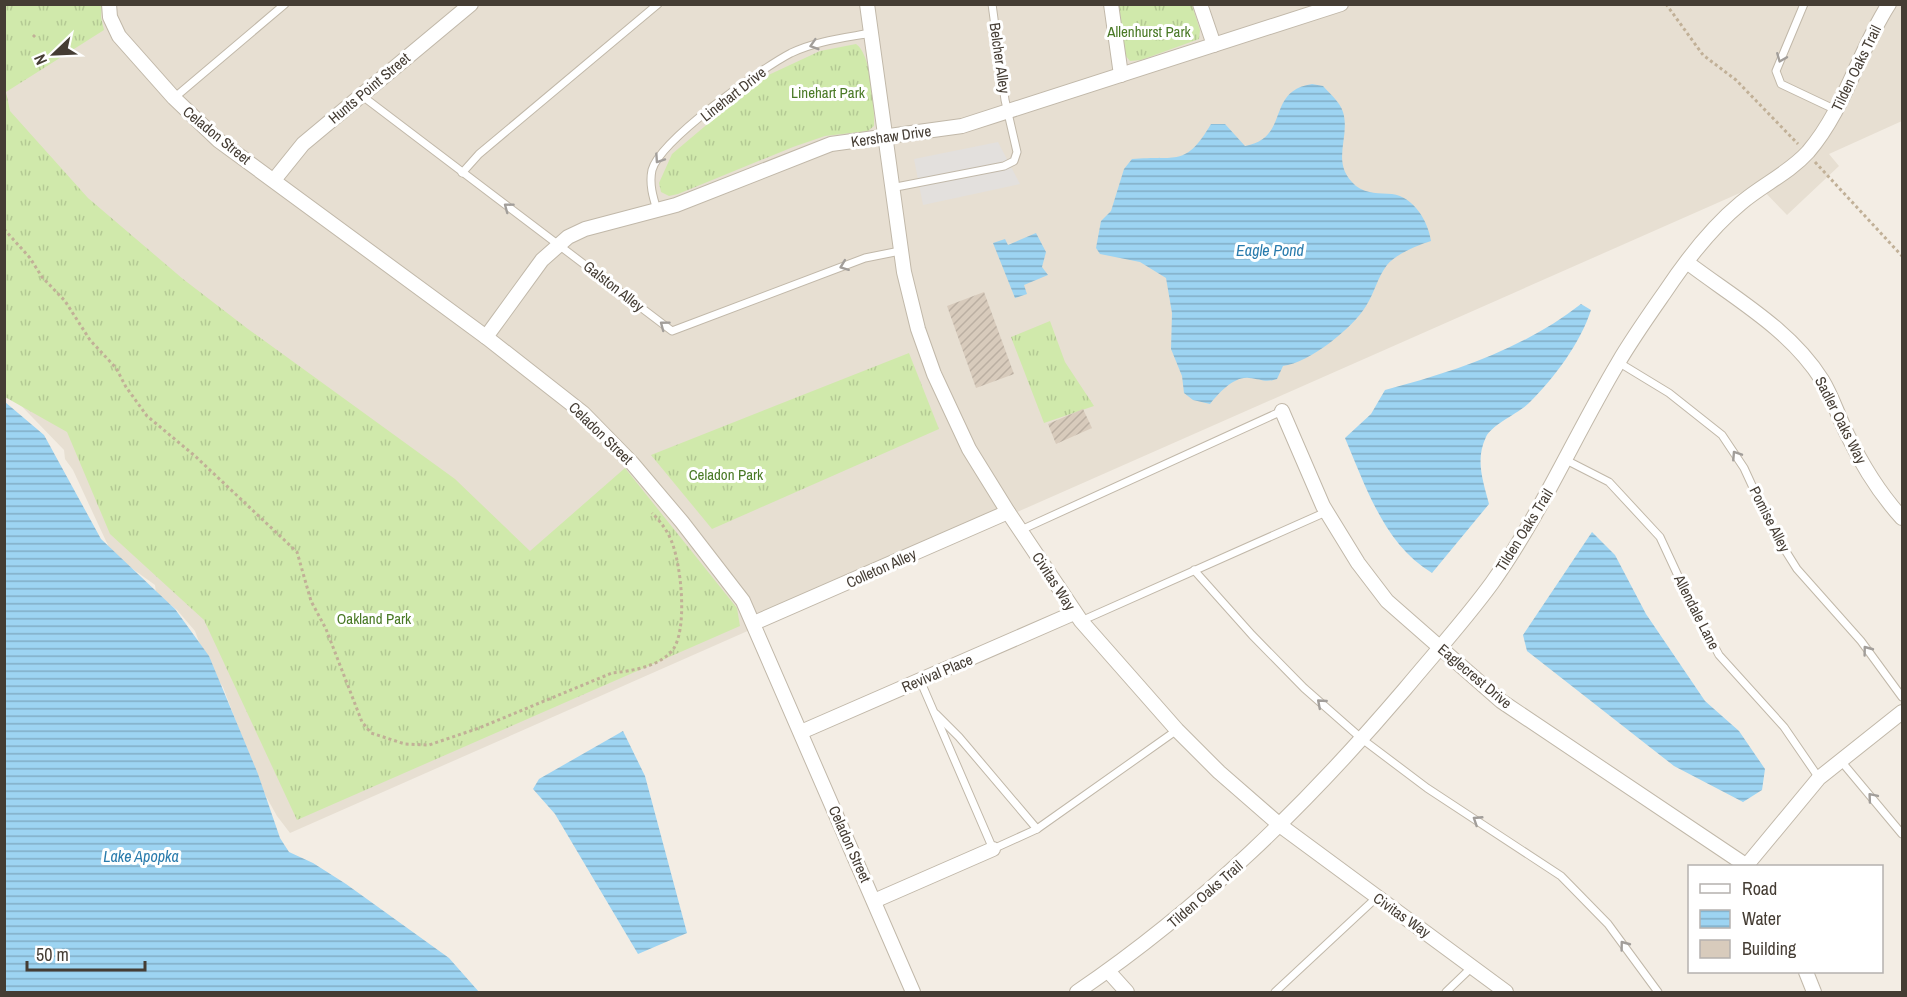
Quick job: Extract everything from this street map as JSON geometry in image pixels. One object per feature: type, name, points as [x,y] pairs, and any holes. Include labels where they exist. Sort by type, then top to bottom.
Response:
[{"type":"street","name":"Hunts Point Street","points":[[274,180],[303,144],[471,4]]},
{"type":"street","name":"Civitas Way","points":[[867,4],[900,251],[918,329],[934,375],[969,449],[1008,512],[1078,617],[1177,730],[1219,772],[1281,826],[1376,898],[1473,966],[1506,993]]},
{"type":"street","points":[[1111,4],[1121,75]]},
{"type":"street","points":[[1200,4],[1214,45]]},
{"type":"street","name":"Kershaw Drive","points":[[486,337],[542,260],[558,244],[585,229],[676,206],[831,144],[962,126],[1341,4]]},
{"type":"street","name":"Tilden Oaks Trail","points":[[1077,993],[1154,938],[1223,881],[1281,826],[1362,739],[1441,647],[1492,582],[1566,460],[1618,362],[1668,288],[1738,205],[1807,154],[1837,110],[1861,53],[1889,4]]},
{"type":"street","name":"Celadon Street","points":[[109,11],[119,36],[174,98],[218,140],[486,337],[583,414],[632,463],[718,568],[743,602],[754,623],[913,993]]},
{"type":"street","name":"Sadler Oaks Way","points":[[1688,263],[1787,337],[1802,352],[1823,381],[1847,434],[1868,471],[1902,518]]},
{"type":"street","name":"Eaglecrest Drive","points":[[1282,411],[1326,512],[1358,563],[1387,601],[1501,701],[1668,816],[1745,865]]},
{"type":"street","name":"Colleton Alley","points":[[754,623],[1008,512]]},
{"type":"street","name":"Revival Place","points":[[801,732],[920,680],[1078,617]]},
{"type":"street","points":[[1748,865],[1820,778],[1902,712]]},
{"type":"street","points":[[874,901],[993,849]]},
{"type":"street","points":[[1108,971],[1127,993]]},
{"type":"street","points":[[1806,973],[1814,993]]},
{"type":"lane","points":[[174,98],[285,4]]},
{"type":"lane","points":[[462,173],[479,154],[658,4]]},
{"type":"lane","name":"Belcher Alley","points":[[891,189],[1004,166],[1014,161],[1017,152],[1008,112],[992,4]]},
{"type":"lane","points":[[1804,4],[1776,71],[1777,78],[1781,84],[1837,110]]},
{"type":"lane","name":"Linehart Drive","points":[[657,210],[651,188],[653,168],[669,144],[759,71],[792,53],[815,44],[871,33]]},
{"type":"lane","name":"Galston Alley","points":[[360,95],[672,331],[865,258],[900,251]]},
{"type":"lane","name":"Pomise Alley","points":[[1618,362],[1669,393],[1722,435],[1744,468],[1773,531],[1797,569],[1861,642],[1902,697]]},
{"type":"lane","points":[[1021,530],[1282,411]]},
{"type":"lane","name":"Allendale Lane","points":[[1566,460],[1609,482],[1660,537],[1686,594],[1719,655],[1784,727],[1820,778]]},
{"type":"lane","points":[[1078,617],[1194,570],[1326,512]]},
{"type":"lane","points":[[1194,570],[1297,680],[1362,739],[1427,788],[1561,876],[1608,924],[1658,993]]},
{"type":"lane","points":[[920,680],[993,849],[1037,829],[1177,730]]},
{"type":"lane","points":[[935,714],[959,737],[1037,829]]},
{"type":"lane","points":[[1841,761],[1902,834]]},
{"type":"lane","points":[[1275,993],[1376,898]]},
{"type":"lane","points":[[1446,993],[1473,966]]},
{"type":"path","points":[[1666,4],[1703,55],[1736,80],[1902,256]]},
{"type":"path","points":[[4,229],[30,258],[42,277],[65,301],[90,340],[116,368],[126,387],[147,416],[195,456],[297,552],[311,601],[326,629],[362,722],[377,737],[417,746],[438,742],[612,673],[631,671],[659,660],[672,651],[681,633],[680,584],[672,541],[652,513]]},
{"type":"shaded area","name":"Oakland Park","points":[[5,5],[1902,5],[1902,121],[1829,154],[1839,166],[1787,215],[1758,185],[290,833],[263,791],[238,736],[237,724],[223,687],[208,666],[195,631],[177,610],[156,593],[155,585],[112,554],[73,470],[65,459],[64,450],[5,389]]},
{"type":"shaded area","points":[[998,142],[1020,184],[923,205],[914,159]]},
{"type":"green space","name":"Oakland Park","points":[[5,4],[102,5],[101,17],[104,30],[6,92],[10,111],[88,198],[183,279],[455,479],[530,551],[625,468],[737,608],[740,626],[297,820],[204,620],[110,534],[67,432],[5,397]]},
{"type":"green space","name":"Allenhurst Park","points":[[1119,5],[1192,5],[1200,30],[1199,39],[1141,60],[1130,61],[1125,55]]},
{"type":"green space","name":"Linehart Park","points":[[856,44],[865,58],[871,82],[874,126],[868,131],[825,136],[678,194],[669,196],[661,192],[659,183],[672,154],[762,78],[820,51]]},
{"type":"green space","points":[[1050,321],[1065,362],[1094,406],[1044,423],[1011,337]]},
{"type":"green space","name":"Celadon Park","points":[[909,353],[939,429],[712,529],[651,455]]},
{"type":"water","name":"Eagle Pond","points":[[1312,84],[1323,86],[1342,108],[1345,131],[1342,159],[1348,177],[1356,186],[1364,190],[1392,194],[1407,200],[1419,211],[1427,226],[1431,241],[1408,250],[1391,261],[1360,315],[1341,334],[1317,351],[1283,366],[1277,379],[1266,381],[1243,378],[1227,386],[1210,404],[1193,400],[1184,393],[1182,376],[1171,349],[1172,313],[1166,278],[1140,262],[1100,254],[1096,248],[1101,221],[1111,211],[1124,169],[1132,159],[1170,158],[1186,153],[1202,138],[1211,124],[1225,124],[1245,146],[1259,141],[1274,125],[1288,96],[1298,88]]},
{"type":"water","points":[[1036,233],[1046,252],[1042,267],[1048,275],[1024,285],[1027,294],[1015,298],[993,243],[1005,239],[1008,245]]},
{"type":"water","points":[[1581,304],[1591,310],[1565,360],[1529,403],[1493,428],[1486,437],[1481,462],[1489,504],[1432,573],[1401,547],[1378,513],[1345,438],[1371,414],[1385,390],[1488,357],[1559,320]]},
{"type":"water","name":"Lake Apopka","points":[[5,402],[44,435],[101,539],[175,609],[209,656],[258,774],[280,838],[289,852],[313,863],[346,884],[449,958],[479,992],[5,992]]},
{"type":"water","points":[[1592,532],[1615,555],[1646,614],[1705,701],[1739,731],[1765,769],[1762,790],[1743,802],[1674,766],[1527,651],[1523,635]]},
{"type":"water","points":[[623,731],[645,776],[687,933],[638,954],[555,814],[533,789],[539,779]]},
{"type":"building","points":[[984,292],[1014,374],[976,388],[947,306]]},
{"type":"building","points":[[1083,409],[1092,428],[1056,444],[1048,424]]}]
